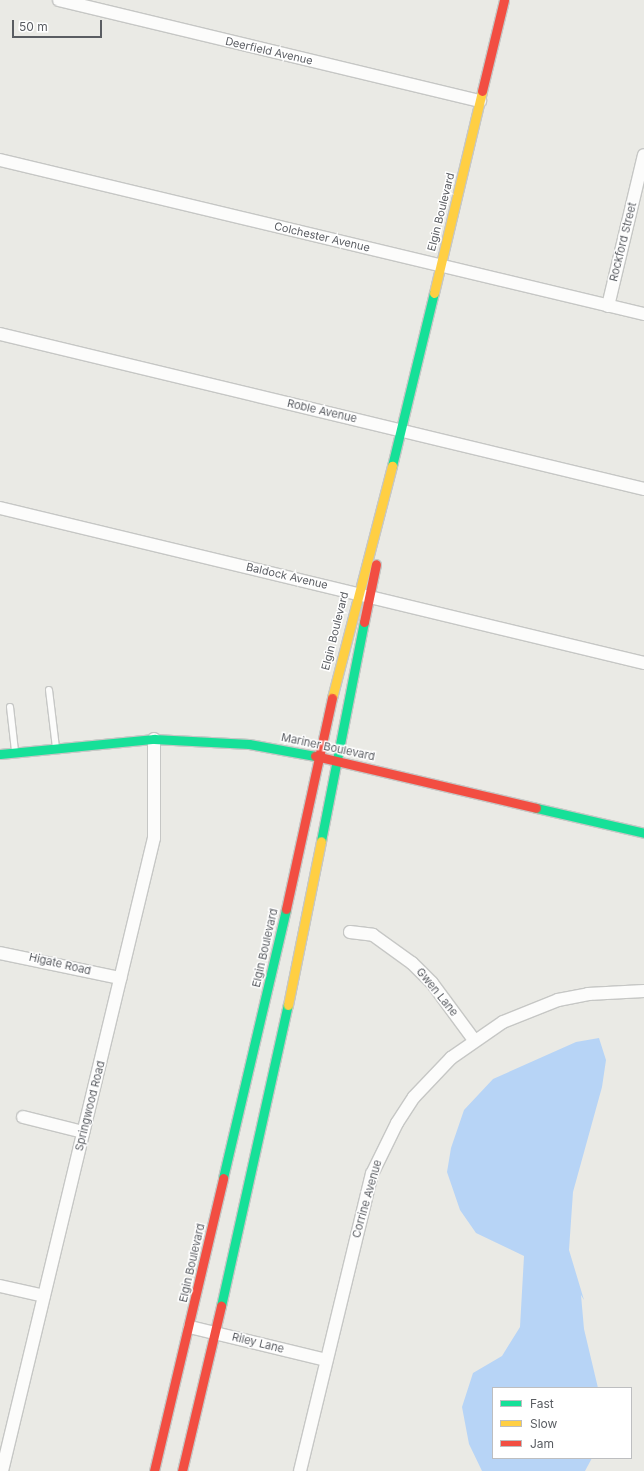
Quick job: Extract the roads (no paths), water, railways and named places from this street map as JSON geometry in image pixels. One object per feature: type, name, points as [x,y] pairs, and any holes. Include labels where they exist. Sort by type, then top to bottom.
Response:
[{"type":"main road","name":"Elgin Boulevard","points":[[154,1471],[190,1327],[285,913],[317,756],[357,592],[401,430],[504,0]]},
{"type":"main road","name":"Elgin Boulevard","points":[[182,1471],[267,1110],[339,762],[369,595],[400,458],[401,430]]},
{"type":"main road","name":"Mariner Boulevard","points":[[0,754],[154,739],[249,744],[317,756],[644,833]]},
{"type":"street","name":"Deerfield Avenue","points":[[58,0],[480,101]]},
{"type":"street","name":"Rockford Street","points":[[608,306],[644,155]]},
{"type":"street","name":"Colchester Avenue","points":[[0,160],[644,314]]},
{"type":"street","name":"Roble Avenue","points":[[0,334],[644,488]]},
{"type":"street","name":"Baldock Avenue","points":[[0,508],[357,592],[644,662]]},
{"type":"street","name":"Springwood Road","points":[[2,1471],[5,1433],[44,1296],[154,838],[154,739]]},
{"type":"street","name":"Gwen Lane","points":[[350,932],[373,935],[412,963],[432,983],[474,1040]]},
{"type":"street","name":"Higate Road","points":[[0,954],[120,978]]},
{"type":"street","name":"Corrine Avenue","points":[[300,1471],[365,1200],[383,1148],[414,1097],[432,1076],[474,1040],[503,1022],[558,1000],[588,994],[644,991]]},
{"type":"street","points":[[23,1117],[83,1132]]},
{"type":"street","points":[[0,1286],[44,1296]]},
{"type":"street","name":"Riley Lane","points":[[190,1327],[326,1360]]},
{"type":"lane","points":[[49,690],[56,748]]},
{"type":"lane","points":[[10,707],[15,752]]},
{"type":"water","points":[[599,1038],[606,1060],[602,1087],[573,1192],[569,1250],[584,1300],[581,1295],[584,1329],[598,1387],[492,1387],[492,1459],[591,1459],[585,1471],[482,1471],[469,1444],[462,1407],[473,1373],[502,1356],[520,1327],[524,1256],[476,1233],[460,1210],[447,1172],[451,1148],[464,1110],[493,1079],[576,1042]]}]
